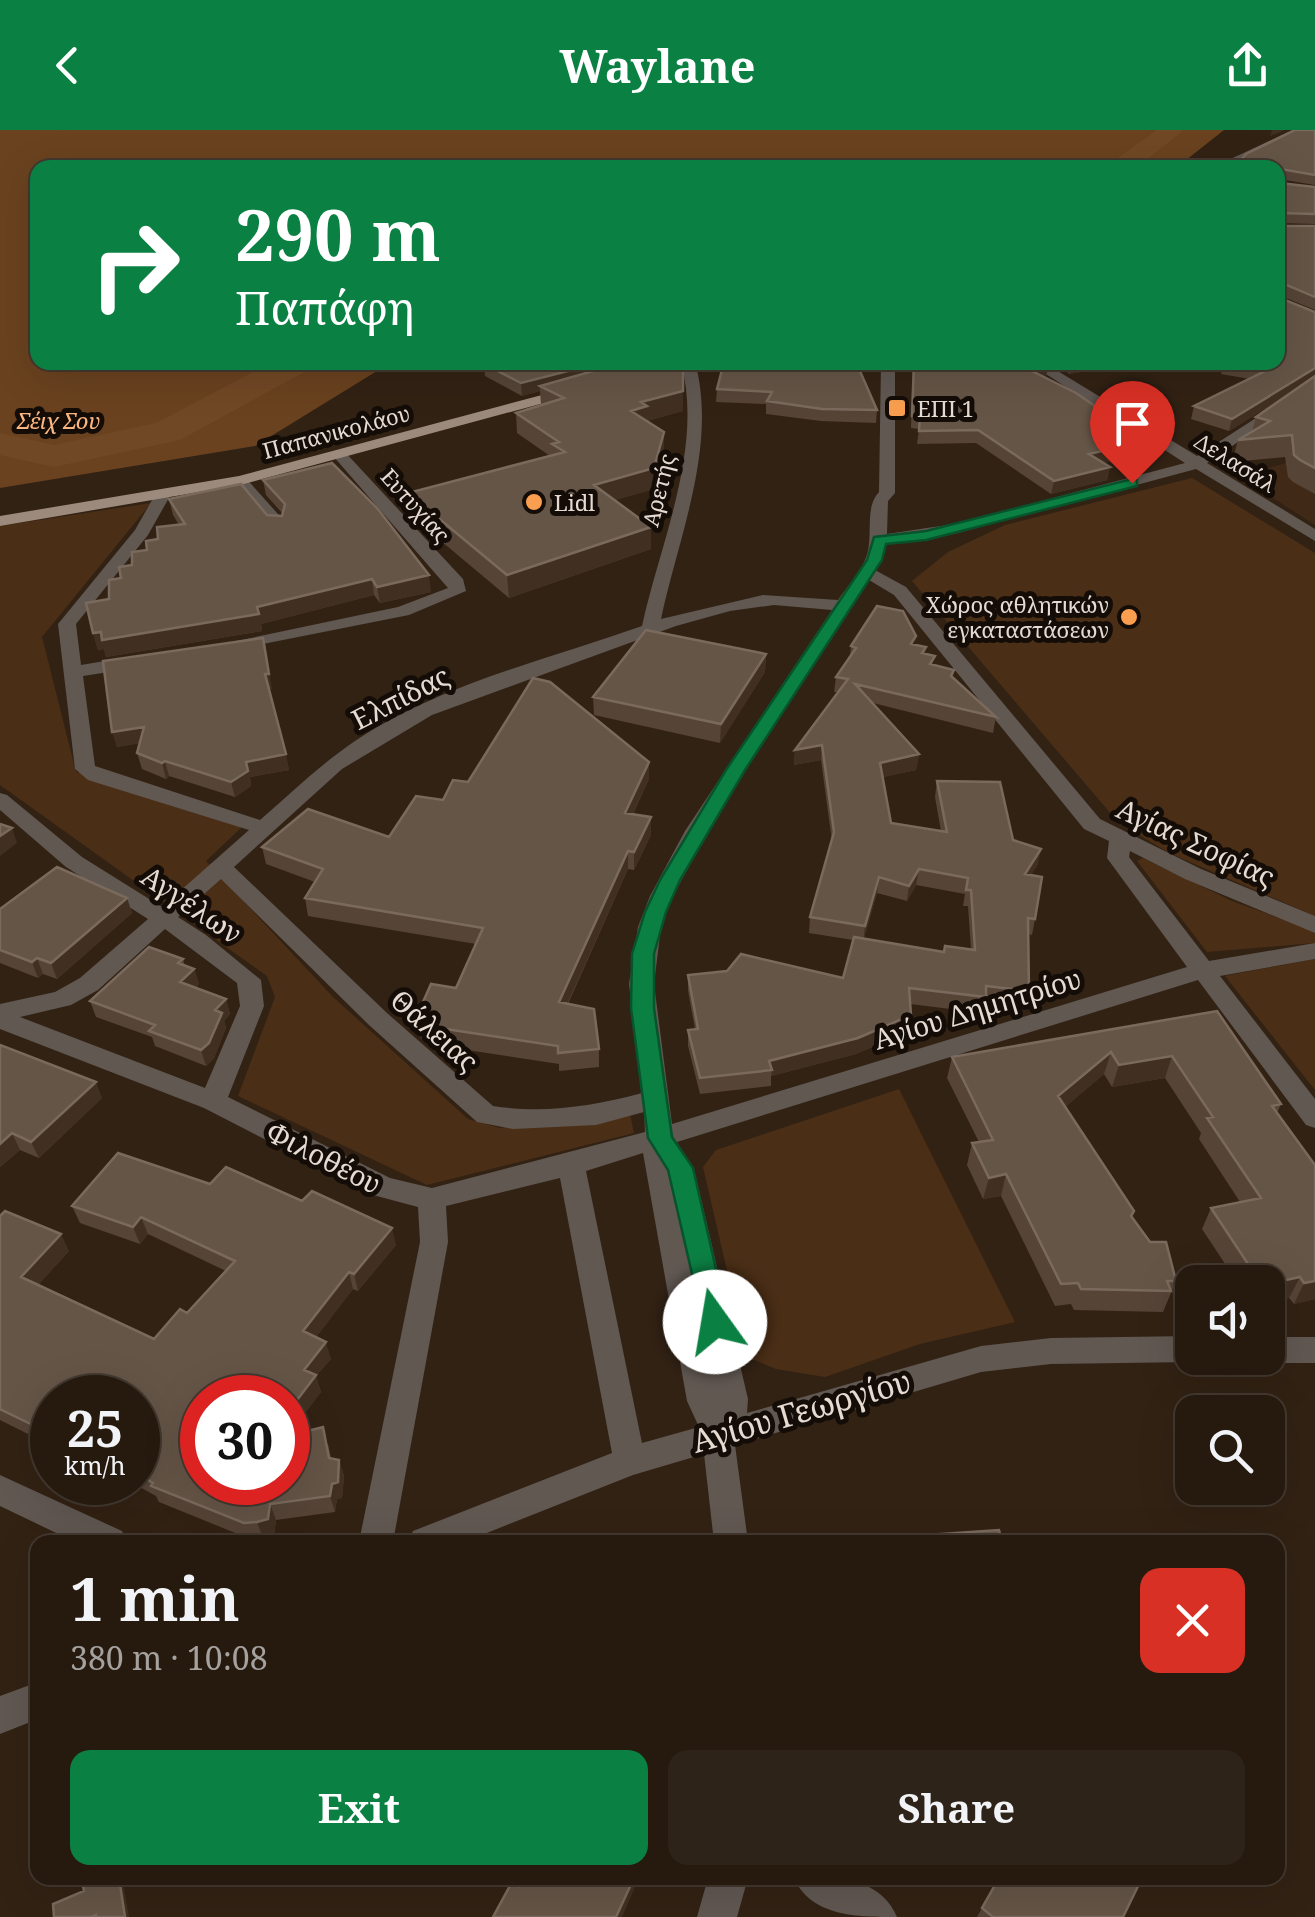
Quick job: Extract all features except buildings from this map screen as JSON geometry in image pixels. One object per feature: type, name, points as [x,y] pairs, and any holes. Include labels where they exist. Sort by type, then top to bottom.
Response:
[{"type":"main road","name":"Παπανικολάου","points":[[0,520],[240,480],[588,386]]},
{"type":"street","points":[[1234,160],[1300,130]]},
{"type":"street","name":"Αρετής","points":[[650,629],[697,415],[692,370]]},
{"type":"street","points":[[731,1535],[718,1434],[704,1402],[656,1162],[660,1138],[641,974],[655,912],[693,840],[874,560],[880,500],[872,487],[878,370]]},
{"type":"street","points":[[880,500],[887,493],[888,370]]},
{"type":"street","name":"Δελασάλ","points":[[1045,370],[1315,536]]},
{"type":"street","points":[[879,540],[954,529],[1196,464],[1315,384]]},
{"type":"street","name":"Ευτυχίας","points":[[210,651],[403,611],[450,597],[459,587],[339,454]]},
{"type":"street","points":[[240,480],[279,526]]},
{"type":"street","points":[[162,496],[142,532],[69,619],[66,635],[86,772],[264,828]]},
{"type":"street","name":"Αγίας Σοφίας","points":[[866,572],[900,591],[1085,817],[1120,840],[1315,926]]},
{"type":"street","name":"Ελπίδας","points":[[0,1016],[53,1002],[82,989],[335,765],[390,727],[470,692],[650,629],[752,602],[794,600],[842,606]]},
{"type":"street","points":[[74,672],[153,660]]},
{"type":"street","name":"Αγγέλων","points":[[0,799],[74,862],[165,918],[249,980],[252,1006],[213,1101]]},
{"type":"street","points":[[1120,840],[1118,858],[1315,1118]]},
{"type":"street","name":"Θάλειας","points":[[222,866],[378,1019],[486,1115],[500,1119],[596,1115],[656,1099]]},
{"type":"street","name":"Αγίου Δημητρίου","points":[[660,1138],[1200,971],[1315,951]]},
{"type":"street","name":"Φιλοθέου","points":[[0,1016],[213,1101],[383,1187],[432,1199],[572,1165],[660,1138]]},
{"type":"street","points":[[572,1165],[630,1461]]},
{"type":"street","points":[[377,1535],[434,1242],[432,1199]]},
{"type":"street","name":"Αγίου Γεωργίου","points":[[443,1535],[630,1461],[981,1360],[1051,1351],[1175,1349]]},
{"type":"street","points":[[1285,1350],[1315,1350]]},
{"type":"street","points":[[0,1490],[95,1535]]},
{"type":"street","points":[[0,1715],[30,1703]]},
{"type":"street","points":[[717,1917],[726,1885]]},
{"type":"street","points":[[825,1885],[877,1917]]},
{"type":"shaded area","points":[[1315,455],[1315,525],[1239,476]]},
{"type":"shaded area","points":[[1192,478],[1315,553],[1315,916],[1169,853],[1118,822],[912,581],[948,552],[1005,525]]},
{"type":"shaded area","points":[[151,503],[42,637],[76,772],[243,826],[206,861],[333,997],[468,1119],[500,1128],[630,1114],[634,1133],[427,1185],[238,1096],[275,997],[267,976],[0,785],[0,526]]},
{"type":"shaded area","points":[[1143,858],[1232,901],[1315,931],[1315,943],[1207,952],[1137,861]]},
{"type":"shaded area","points":[[1315,959],[1315,1090],[1225,976]]},
{"type":"shaded area","points":[[899,1089],[1015,1322],[920,1344],[825,1377],[776,1369],[747,1357],[703,1167],[716,1150]]},
{"type":"green space","name":"Σέιχ Σου","points":[[0,130],[1224,130],[1186,160],[30,160],[30,370],[379,370],[255,446],[0,488]]},
{"type":"waterway","points":[[1130,160],[1172,130]]},
{"type":"waterway","points":[[0,444],[54,456],[167,432],[283,370]]},
{"type":"place","name":"ΕΠΙ 1","points":[[897,408]]},
{"type":"place","name":"Lidl","points":[[534,502]]},
{"type":"place","name":"Χώρος αθλητικών εγκαταστάσεων","points":[[1129,617]]},
{"type":"route","points":[[715,1322],[680,1168],[660,1138],[642,1008],[643,954],[655,912],[670,880],[736,770],[874,560],[879,540],[926,535],[1132,483]]}]
